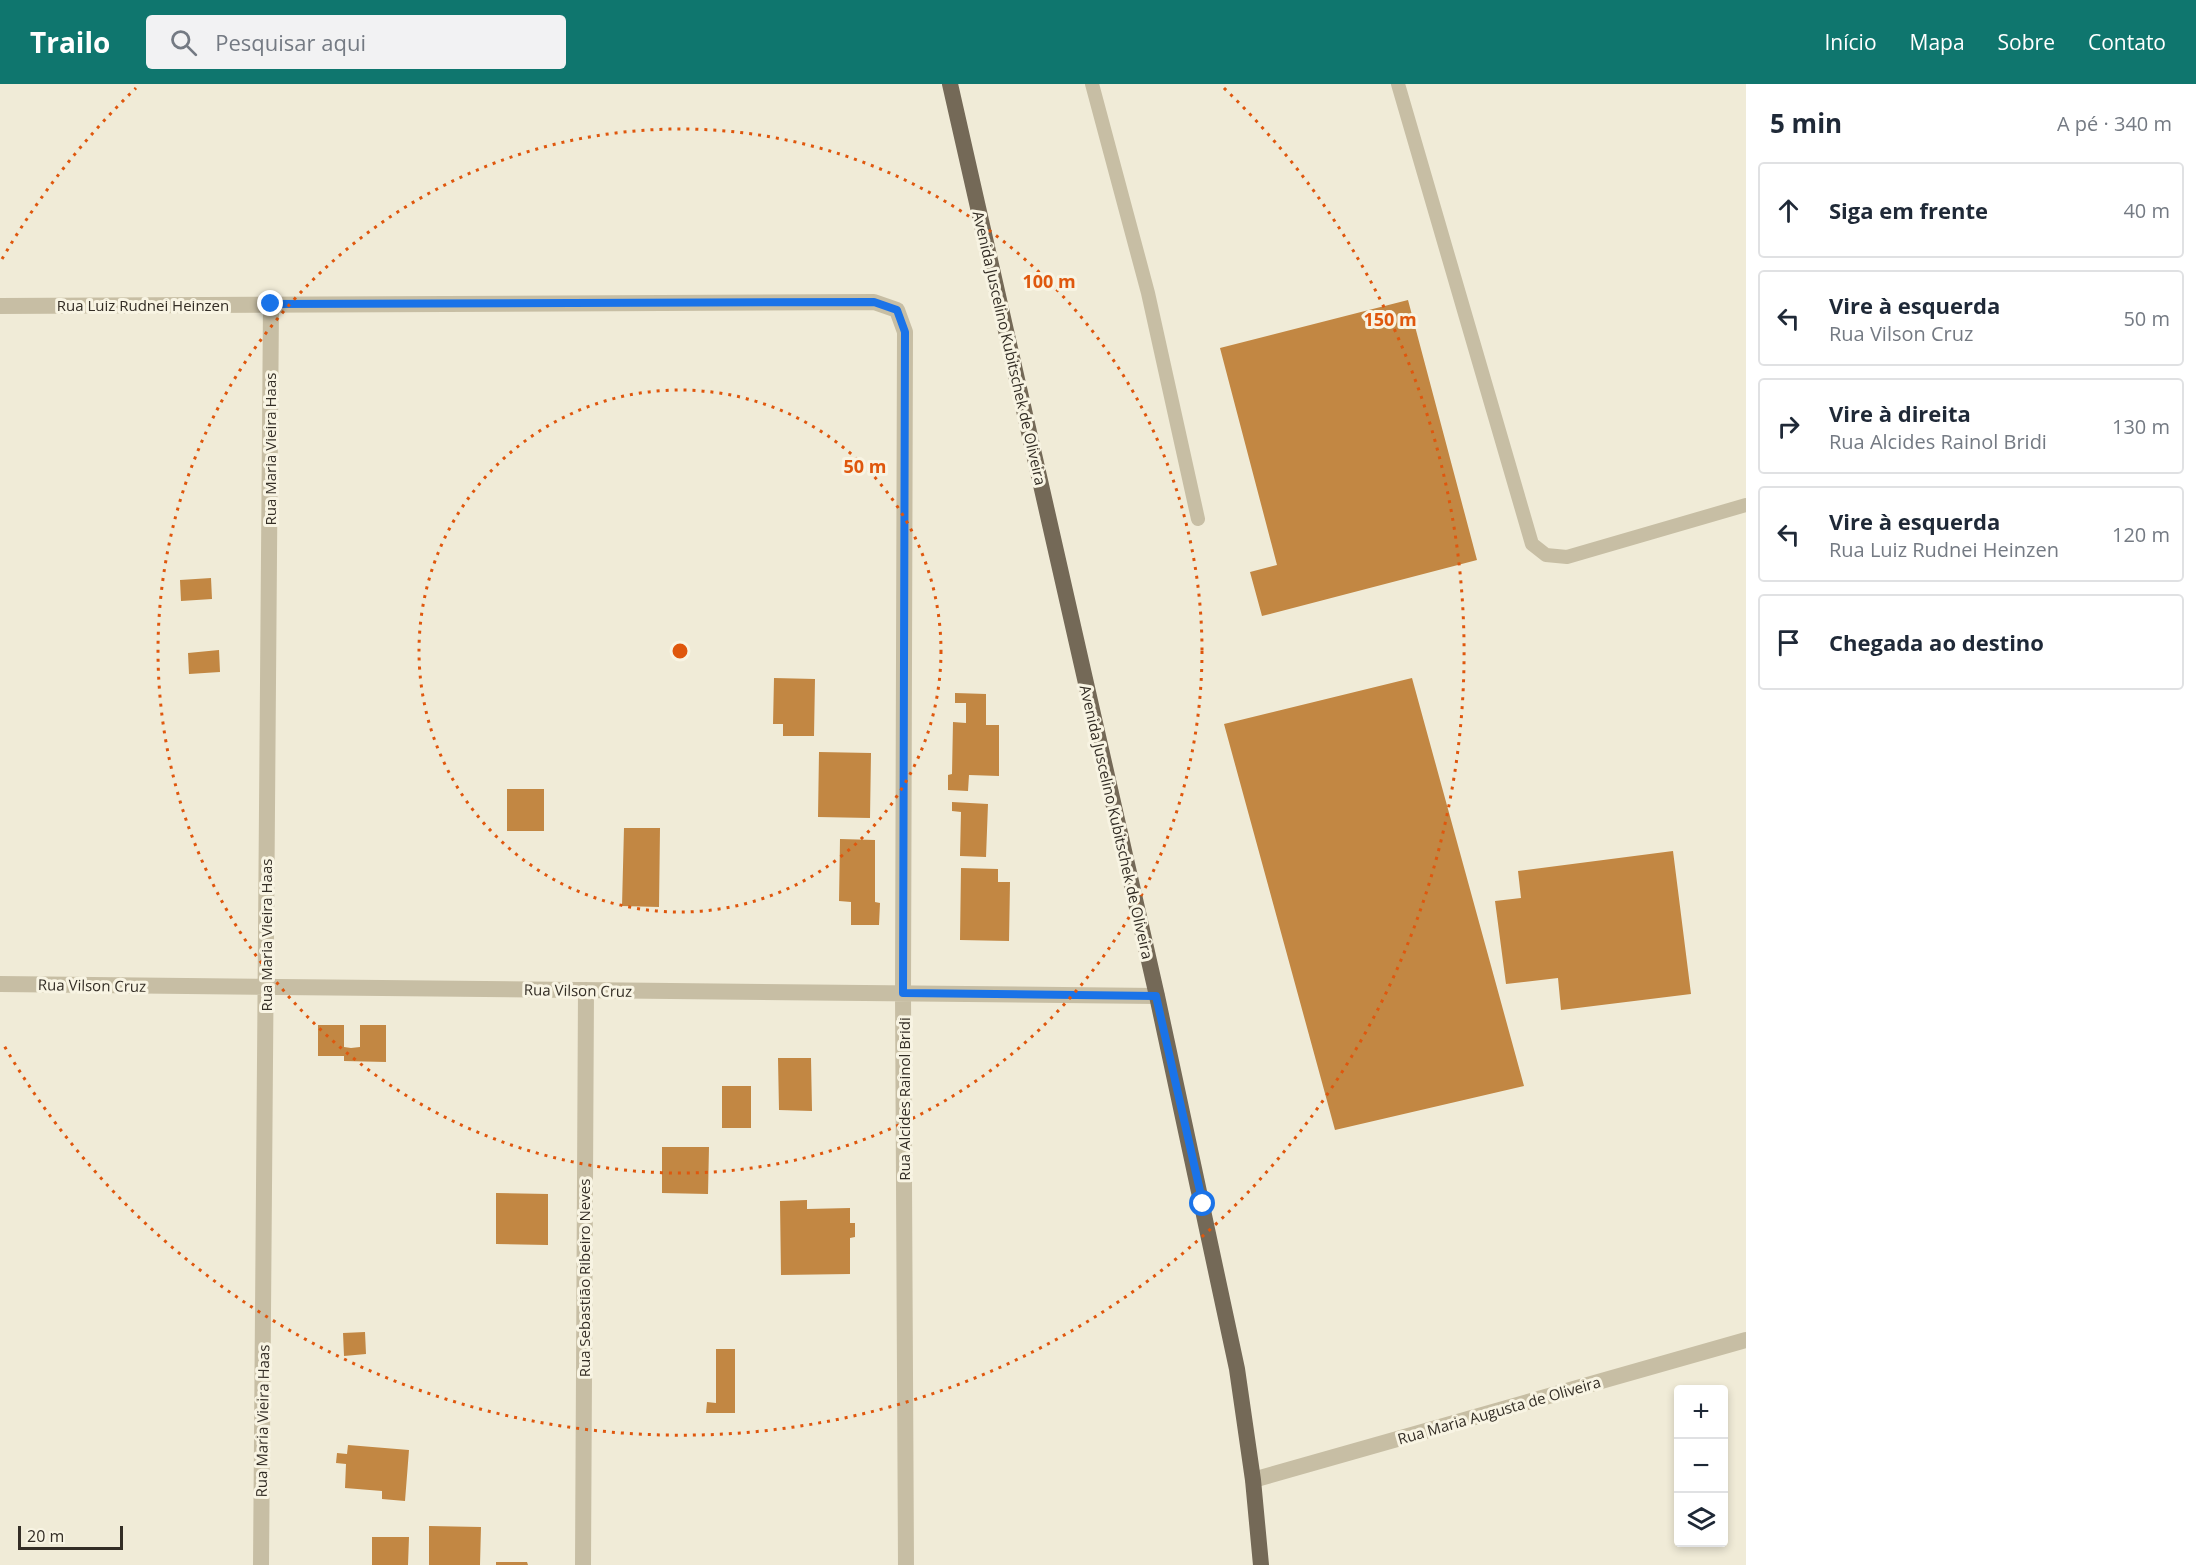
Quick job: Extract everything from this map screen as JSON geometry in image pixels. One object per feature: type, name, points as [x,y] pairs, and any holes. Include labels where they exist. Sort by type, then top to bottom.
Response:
[{"type":"main road","name":"Avenida Juscelino Kubitschek de Oliveira","points":[[950,84],[1156,996],[1237,1369],[1253,1480],[1261,1565]]},
{"type":"street","name":"Rua Luiz Rudnei Heinzen","points":[[0,306],[874,302],[897,310]]},
{"type":"street","name":"Rua Maria Vieira Haas","points":[[261,1565],[271,304]]},
{"type":"street","name":"Rua Alcides Rainol Bridi","points":[[897,310],[905,332],[903,993],[906,1565]]},
{"type":"street","name":"Rua Vilson Cruz","points":[[0,984],[1156,996]]},
{"type":"street","name":"Rua Sebastião Ribeiro Neves","points":[[583,1565],[586,990]]},
{"type":"street","name":"Rua Maria Augusta de Oliveira","points":[[1253,1480],[1746,1340]]},
{"type":"lane","points":[[1092,84],[1148,293],[1198,519]]},
{"type":"lane","points":[[1398,84],[1532,544],[1546,555],[1567,557],[1746,505]]},
{"type":"building","points":[[1408,300],[1477,560],[1262,616],[1250,572],[1277,565],[1220,348]]},
{"type":"building","points":[[211,578],[212,599],[181,601],[180,580]]},
{"type":"building","points":[[219,650],[220,672],[189,674],[188,653]]},
{"type":"building","points":[[774,678],[815,679],[814,736],[783,736],[783,724],[773,724]]},
{"type":"building","points":[[1412,678],[1524,1086],[1335,1130],[1224,724]]},
{"type":"building","points":[[955,693],[986,694],[986,725],[999,725],[999,776],[969,775],[968,791],[948,790],[948,775],[952,774],[953,722],[966,723],[966,703],[955,703]]},
{"type":"building","points":[[819,752],[871,753],[870,818],[818,817]]},
{"type":"building","points":[[507,789],[544,789],[544,831],[507,831]]},
{"type":"building","points":[[952,802],[988,804],[986,857],[960,856],[961,812],[952,811]]},
{"type":"building","points":[[624,828],[660,828],[659,907],[622,906]]},
{"type":"building","points":[[840,839],[875,840],[875,902],[880,903],[879,925],[851,925],[851,902],[839,901]]},
{"type":"building","points":[[1673,851],[1691,994],[1561,1010],[1558,978],[1506,984],[1495,901],[1521,898],[1518,871]]},
{"type":"building","points":[[961,868],[998,869],[998,882],[1010,882],[1009,941],[960,940]]},
{"type":"building","points":[[318,1025],[344,1025],[344,1047],[351,1048],[360,1047],[360,1025],[386,1025],[386,1062],[344,1061],[344,1056],[318,1056]]},
{"type":"building","points":[[778,1058],[811,1058],[812,1111],[779,1110]]},
{"type":"building","points":[[722,1086],[751,1086],[751,1128],[722,1128]]},
{"type":"building","points":[[662,1147],[709,1147],[708,1194],[662,1193]]},
{"type":"building","points":[[496,1193],[548,1194],[548,1245],[496,1244]]},
{"type":"building","points":[[807,1200],[807,1209],[850,1208],[850,1223],[855,1223],[855,1237],[850,1238],[850,1274],[781,1275],[780,1201]]},
{"type":"building","points":[[365,1332],[366,1354],[344,1356],[343,1333]]},
{"type":"building","points":[[716,1349],[735,1349],[735,1413],[706,1413],[707,1402],[716,1403]]},
{"type":"building","points":[[348,1445],[409,1450],[405,1501],[382,1499],[382,1491],[345,1488],[346,1464],[336,1463],[337,1453],[347,1454]]},
{"type":"building","points":[[429,1526],[481,1527],[480,1565],[429,1565]]},
{"type":"building","points":[[372,1537],[409,1537],[408,1565],[372,1565]]},
{"type":"building","points":[[496,1562],[527,1562],[528,1565],[496,1565]]},
{"type":"route","points":[[271,304],[874,302],[897,310],[903,321],[905,332],[903,993],[1156,996],[1203,1204]]}]
